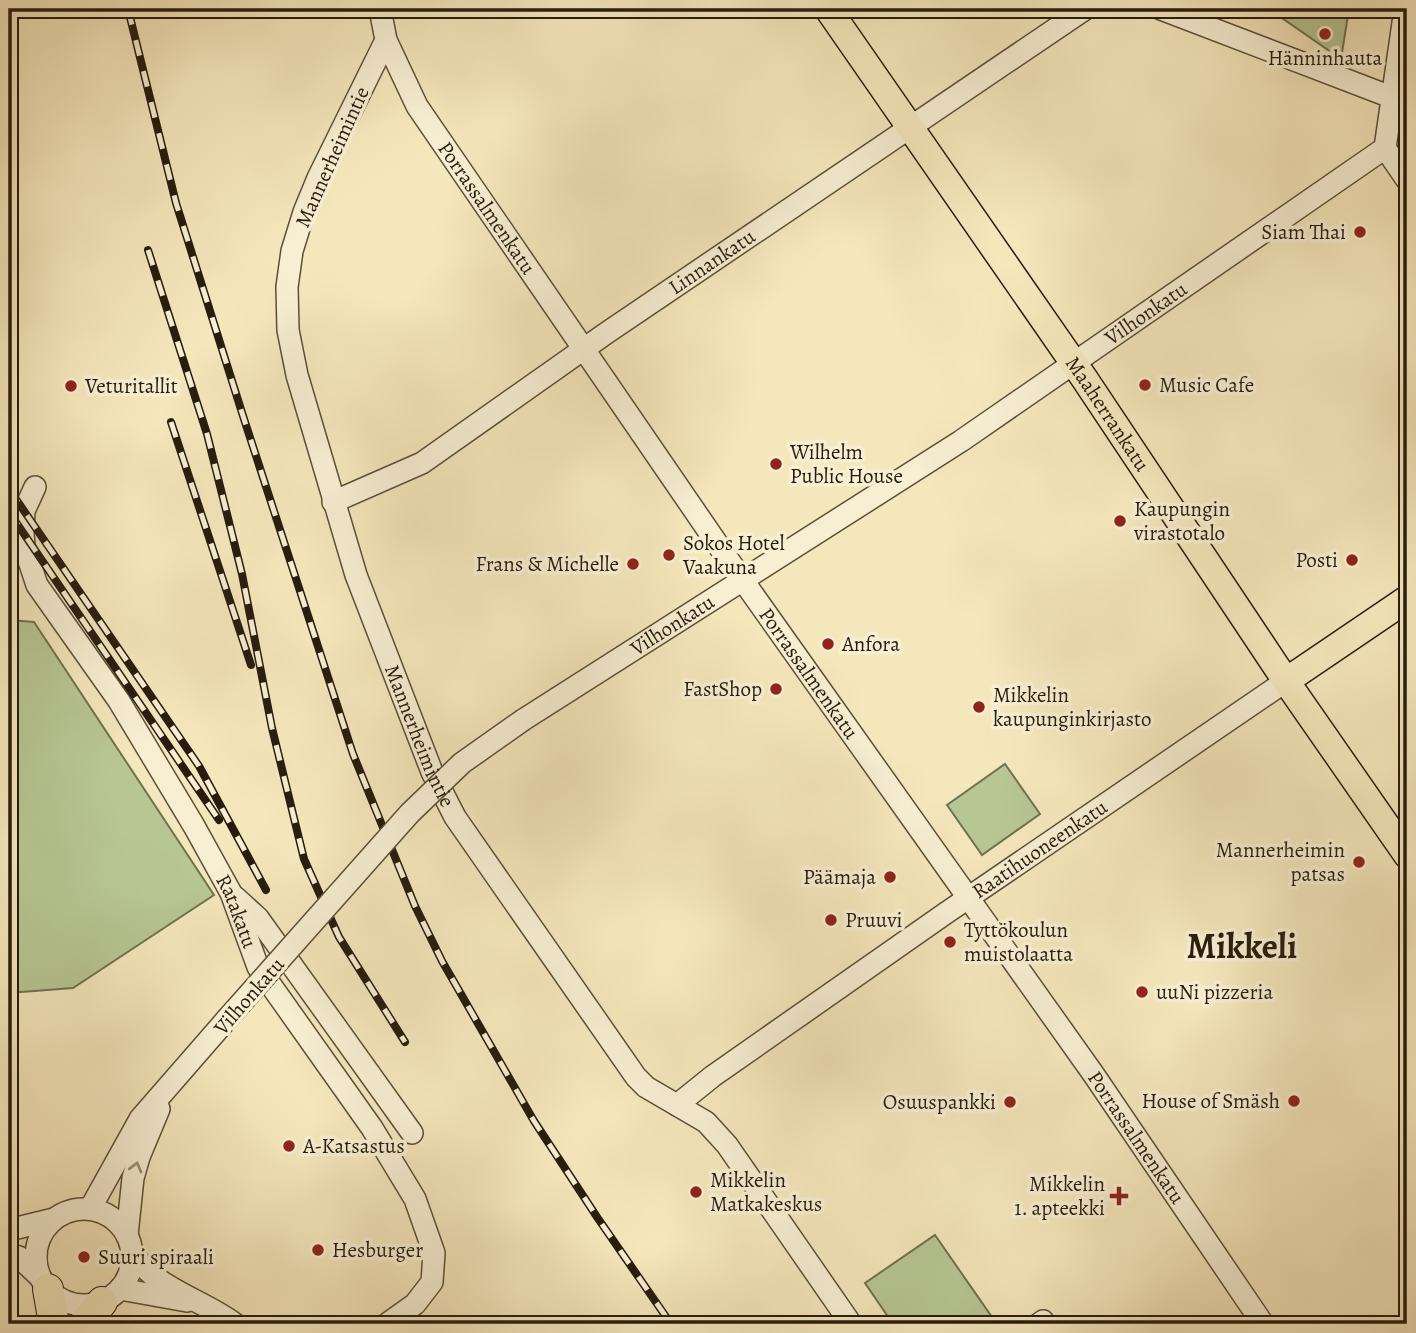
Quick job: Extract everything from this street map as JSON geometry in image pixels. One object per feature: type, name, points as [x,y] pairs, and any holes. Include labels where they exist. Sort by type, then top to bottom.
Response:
[{"type":"highway","points":[[44,1283],[54,1324]]},
{"type":"main road","name":"Maaherrankatu","points":[[828,9],[1074,364],[1286,681],[1407,855]]},
{"type":"main road","name":"Raatihuoneenkatu","points":[[1286,681],[1407,599]]},
{"type":"street","name":"Porrassalmenkatu","points":[[380,9],[386,40],[417,106],[743,580],[1094,1075],[1263,1324]]},
{"type":"street","name":"Linnankatu","points":[[333,502],[422,463],[585,348],[1085,9]]},
{"type":"street","points":[[1161,9],[1391,97]]},
{"type":"street","points":[[1405,9],[1385,148],[1407,180]]},
{"type":"street","name":"Mannerheimintie","points":[[386,40],[304,212],[292,251],[287,287],[288,330],[297,375],[356,575],[432,772],[455,817],[636,1077],[646,1087],[706,1122],[727,1145],[851,1324]]},
{"type":"street","name":"Vilhonkatu","points":[[90,1209],[140,1119],[410,813],[462,763],[523,720],[961,441],[1385,148]]},
{"type":"street","name":"Ratakatu","points":[[35,487],[24,511],[23,533],[24,545],[37,585],[119,701],[231,893],[258,967],[372,1128],[415,1199],[434,1254],[432,1282],[415,1304],[387,1324]]},
{"type":"street","name":"Raatihuoneenkatu","points":[[677,1105],[713,1076],[969,897],[1286,681]]},
{"type":"street","points":[[231,893],[258,918],[411,1132]]},
{"type":"street","name":"Vilhonkatu","points":[[129,1244],[133,1178],[139,1157],[168,1089]]},
{"type":"street","points":[[9,1230],[54,1219],[70,1211],[90,1209],[114,1219],[138,1263],[152,1275],[234,1324]]},
{"type":"street","points":[[44,1283],[36,1260],[37,1247],[45,1229],[54,1219]]},
{"type":"street","points":[[102,1305],[130,1272],[129,1244]]},
{"type":"street","points":[[9,1254],[19,1257],[65,1302],[87,1306],[198,1303]]},
{"type":"green space","name":"Hänninhauta","points":[[1269,9],[1349,9],[1341,59]]},
{"type":"green space","points":[[9,620],[34,622],[214,895],[73,988],[9,993]]},
{"type":"green space","points":[[1005,764],[1040,814],[982,855],[947,805]]},
{"type":"green space","points":[[935,1235],[994,1320],[987,1324],[893,1324],[865,1283]]},
{"type":"railway","points":[[128,9],[176,203],[244,419],[353,754],[415,906],[442,961],[534,1121],[671,1324]]},
{"type":"railway","points":[[148,250],[207,434],[242,574],[272,728],[304,859],[339,937],[405,1042]]},
{"type":"railway","points":[[171,422],[251,665]]},
{"type":"railway","points":[[9,489],[199,766],[266,890]]},
{"type":"railway","points":[[9,512],[219,820]]},
{"type":"place","name":"Hänninhauta","points":[[1325,34]]},
{"type":"place","name":"Siam Thai","points":[[1360,232]]},
{"type":"place","name":"Music Cafe","points":[[1145,385]]},
{"type":"place","name":"Veturitallit","points":[[71,386]]},
{"type":"place","name":"Wilhelm Public House","points":[[776,464]]},
{"type":"place","name":"Kaupungin virastotalo","points":[[1120,521]]},
{"type":"place","name":"Sokos Hotel Vaakuna","points":[[669,555]]},
{"type":"place","name":"Posti","points":[[1352,560]]},
{"type":"place","name":"Frans & Michelle","points":[[633,564]]},
{"type":"place","name":"Anfora","points":[[828,644]]},
{"type":"place","name":"FastShop","points":[[776,689]]},
{"type":"place","name":"Mikkelin kaupunginkirjasto","points":[[979,707]]},
{"type":"place","name":"Mannerheimin patsas","points":[[1359,862]]},
{"type":"place","name":"Päämaja","points":[[890,877]]},
{"type":"place","name":"Pruuvi","points":[[831,920]]},
{"type":"place","name":"Tyttökoulun muistolaatta","points":[[950,942]]},
{"type":"place","name":"uuNi pizzeria","points":[[1142,992]]},
{"type":"place","name":"House of Smäsh","points":[[1294,1101]]},
{"type":"place","name":"Osuuspankki","points":[[1010,1102]]},
{"type":"place","name":"A-Katsastus","points":[[289,1146]]},
{"type":"place","name":"Mikkelin Matkakeskus","points":[[696,1192]]},
{"type":"place","name":"Mikkelin 1. apteekki","points":[[1119,1196]]},
{"type":"place","name":"Hesburger","points":[[318,1250]]},
{"type":"place","name":"Suuri spiraali","points":[[84,1257]]},
{"type":"district","name":"Mikkeli","points":[[1242,946]]}]
